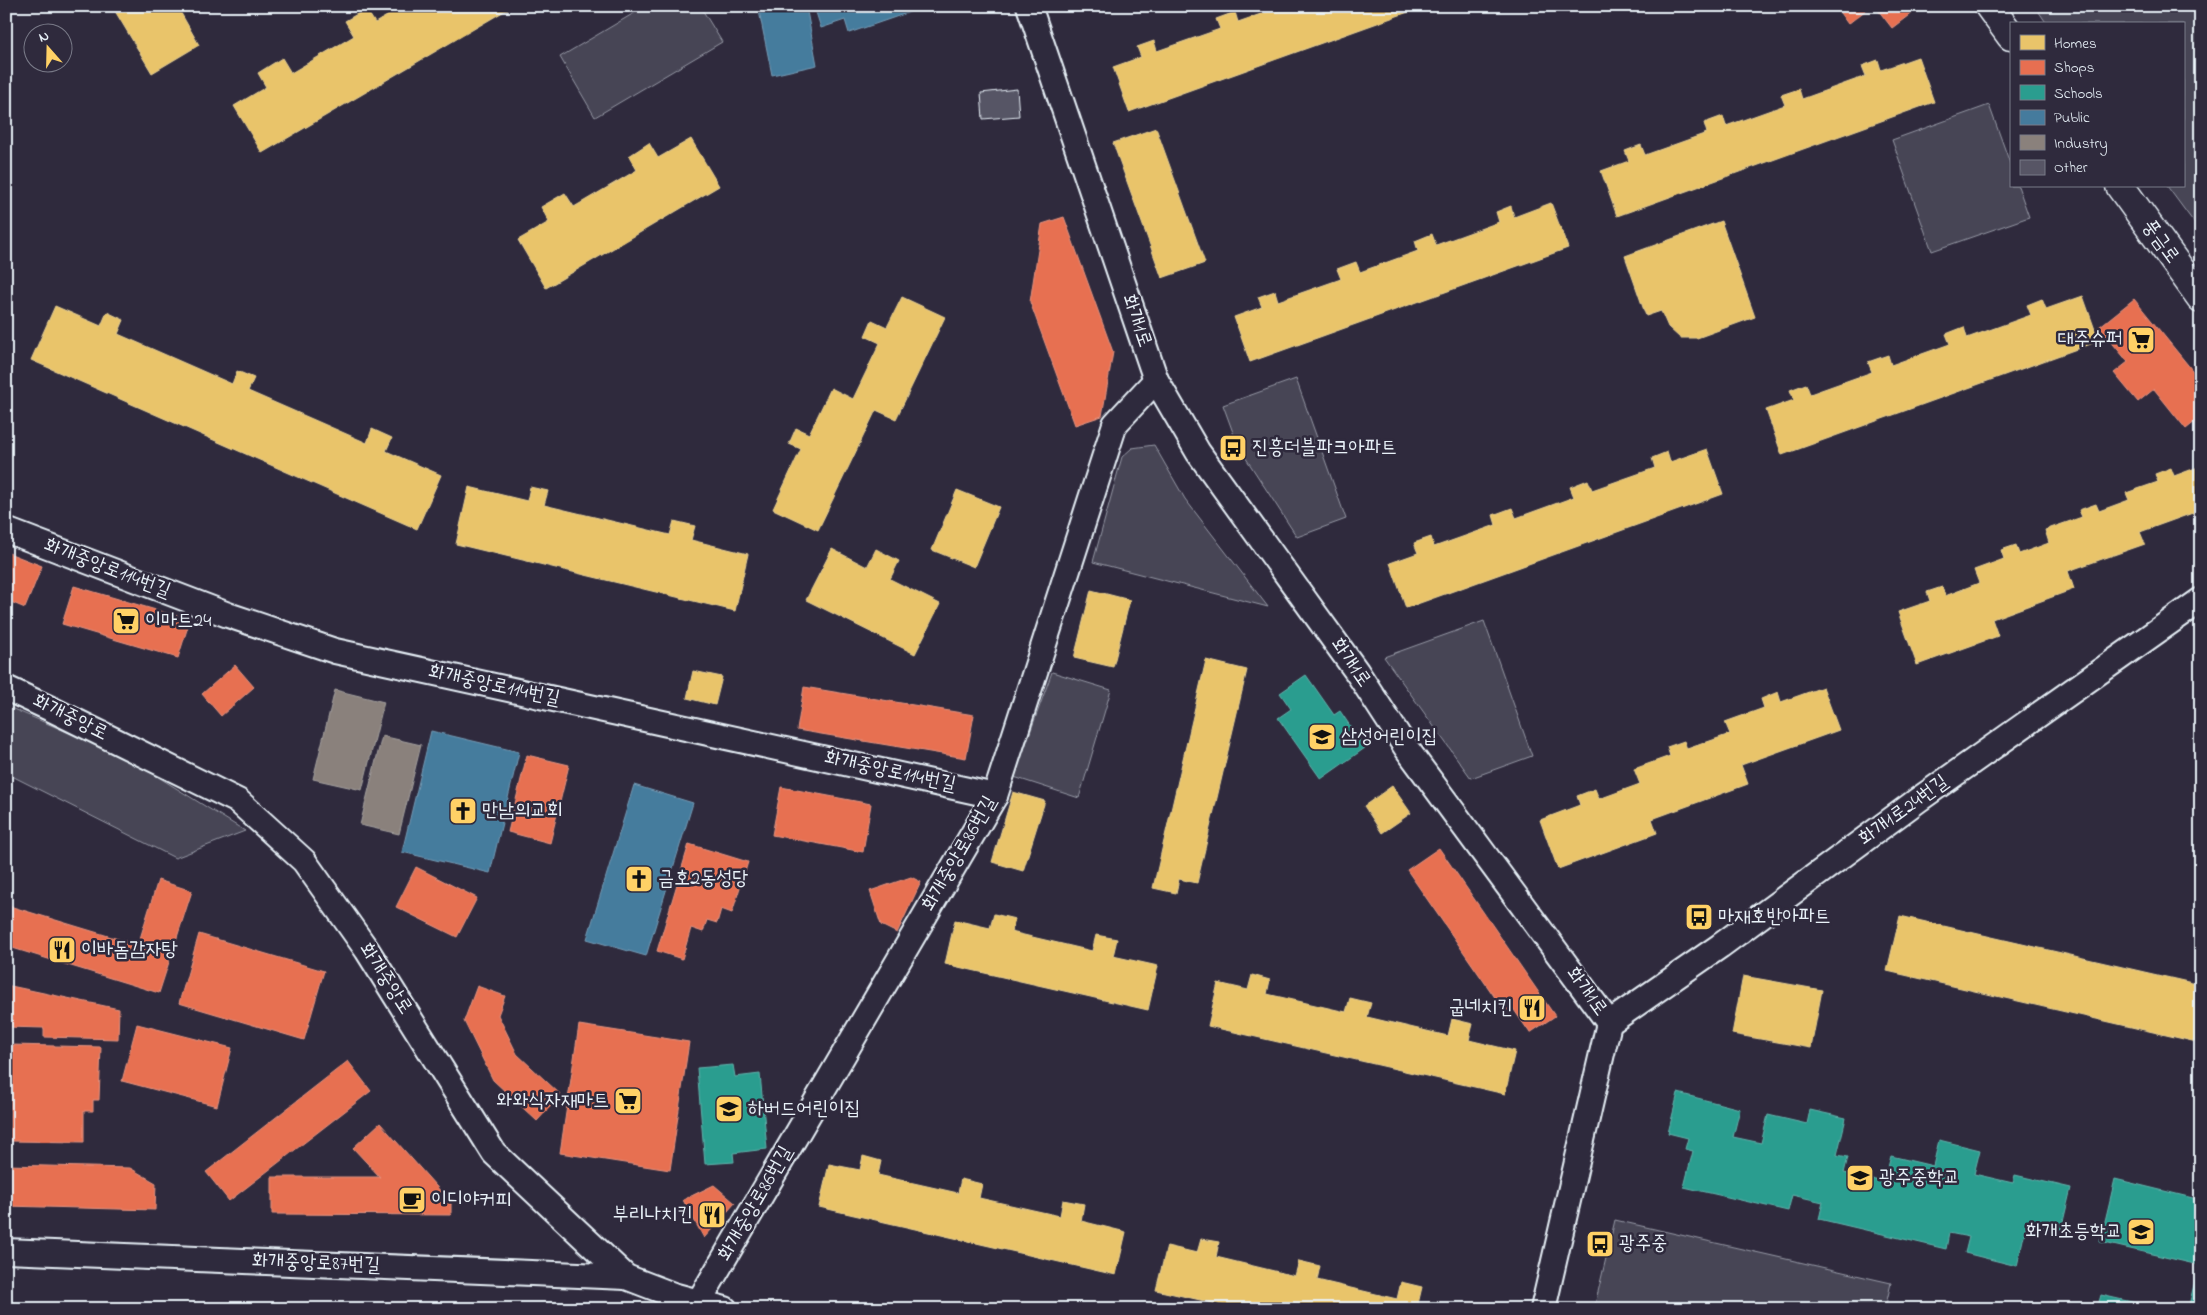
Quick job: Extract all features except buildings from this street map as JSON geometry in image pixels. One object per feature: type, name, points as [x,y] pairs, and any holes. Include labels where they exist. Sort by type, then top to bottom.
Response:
[{"type":"street","name":"화개1로","points":[[1029,6],[1156,380],[1198,452],[1357,672],[1407,749],[1609,1023],[1543,1309]]},
{"type":"street","points":[[1989,6],[2010,35]]},
{"type":"street","name":"풍금로","points":[[2121,188],[2201,298]]},
{"type":"street","name":"화개중앙로86번길","points":[[695,1306],[995,796],[1115,424],[1156,380]]},
{"type":"street","name":"화개중앙로114번길","points":[[6,530],[228,615],[335,651],[995,796]]},
{"type":"street","name":"화개1로24번길","points":[[1609,1023],[1720,946],[1918,800],[2201,600]]},
{"type":"street","name":"화개중앙로","points":[[6,688],[51,708],[238,802],[304,861],[367,950],[494,1152],[626,1277],[673,1295],[695,1306],[725,1309]]},
{"type":"street","name":"화개중앙로87번길","points":[[6,1252],[626,1277]]},
{"type":"shaded area","points":[[646,6],[700,6],[722,42],[595,117],[560,57]]},
{"type":"shaded area","points":[[2035,6],[2201,6],[2201,232],[2168,188],[2184,188],[2184,22],[2046,22]]},
{"type":"shaded area","points":[[1989,105],[2010,163],[2010,188],[2019,188],[2029,217],[1932,251],[1892,140]]},
{"type":"shaded area","points":[[1296,379],[1346,519],[1297,537],[1238,446],[1223,405]]},
{"type":"shaded area","points":[[1154,445],[1185,499],[1268,607],[1093,562],[1122,457],[1132,448]]},
{"type":"shaded area","points":[[1484,621],[1532,756],[1471,778],[1384,657]]},
{"type":"shaded area","points":[[1052,672],[1111,690],[1079,798],[1014,777]]},
{"type":"shaded area","points":[[6,706],[126,757],[245,831],[175,858],[6,773]]},
{"type":"shaded area","points":[[1615,1220],[1891,1283],[1885,1309],[1594,1309]]},
{"type":"place","name":"대주슈퍼","points":[[2141,340]]},
{"type":"place","name":"진흥더블파크아파트","points":[[1233,448]]},
{"type":"place","name":"이마트24","points":[[126,621]]},
{"type":"place","name":"삼성어린이집","points":[[1322,737]]},
{"type":"place","name":"만남의교회","points":[[463,811]]},
{"type":"place","name":"금호2동성당","points":[[639,879]]},
{"type":"place","name":"마재호반아파트","points":[[1699,917]]},
{"type":"place","name":"이바돔감자탕","points":[[62,950]]},
{"type":"place","name":"굽네치킨","points":[[1532,1008]]},
{"type":"place","name":"와와식자재마트","points":[[628,1101]]},
{"type":"place","name":"하버드어린이집","points":[[729,1109]]},
{"type":"place","name":"광주중학교","points":[[1860,1178]]},
{"type":"place","name":"이디야커피","points":[[412,1200]]},
{"type":"place","name":"부리나치킨","points":[[712,1215]]},
{"type":"place","name":"화개초등학교","points":[[2141,1232]]},
{"type":"place","name":"광주중","points":[[1600,1244]]}]
